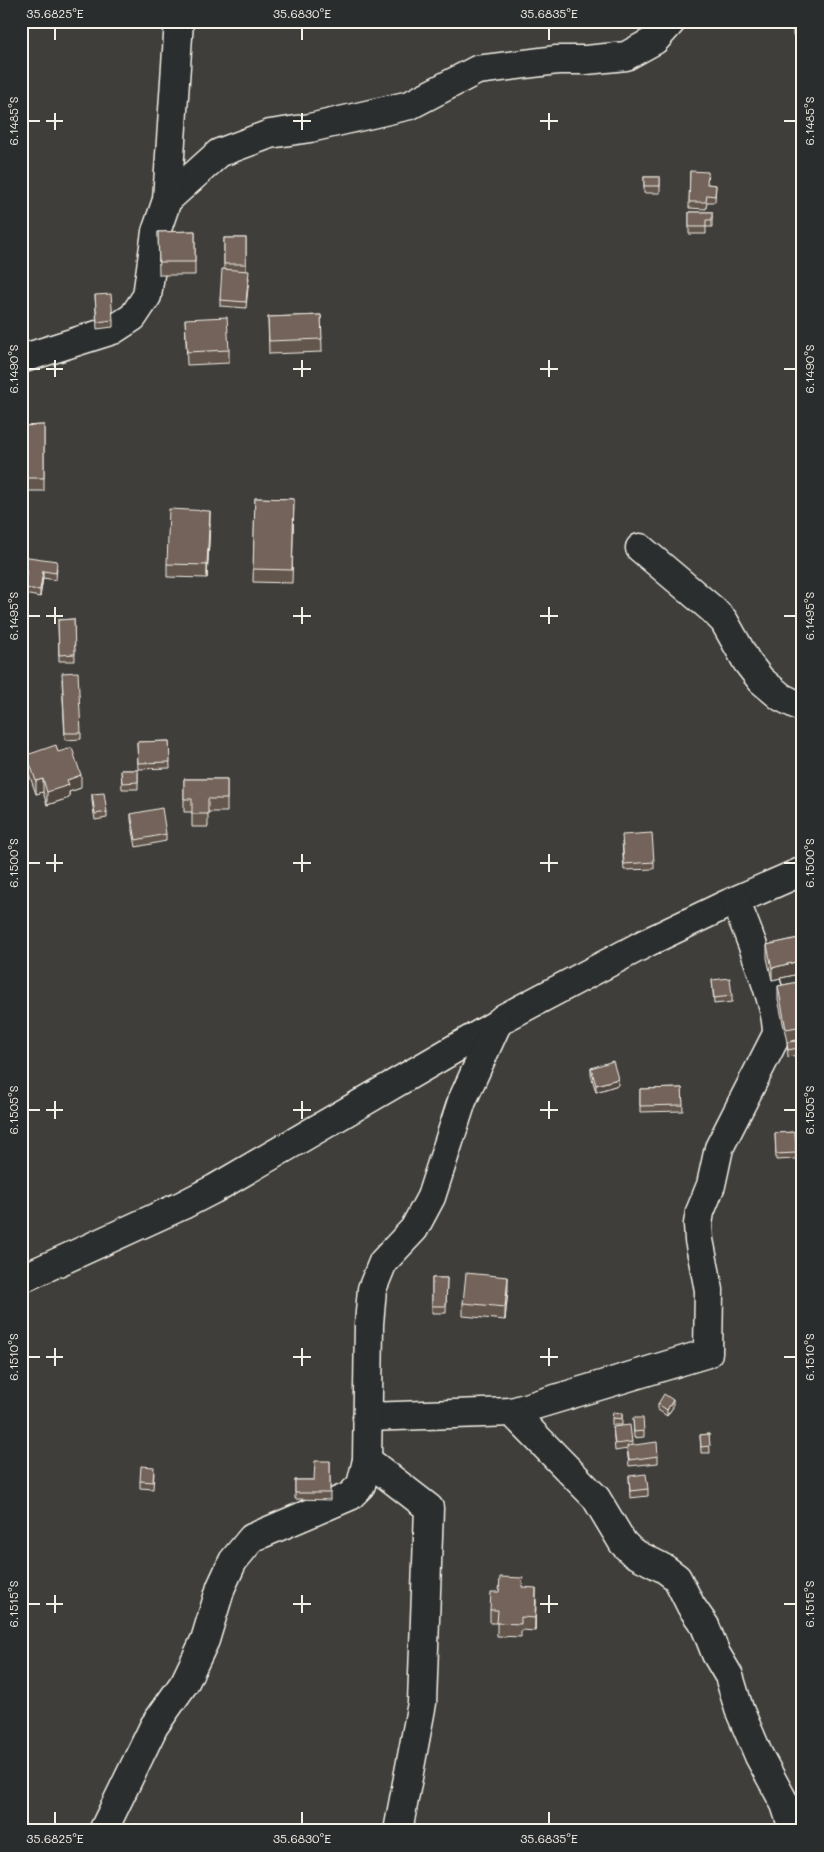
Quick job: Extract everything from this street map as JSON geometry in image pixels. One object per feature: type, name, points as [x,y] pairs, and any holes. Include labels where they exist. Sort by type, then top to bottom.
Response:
[{"type":"street","points":[[21,359],[113,330],[133,317],[146,296],[156,232],[167,200],[179,21]]},
{"type":"street","points":[[167,200],[219,153],[270,134],[310,128],[410,105],[478,70],[557,60],[586,60],[626,56],[655,40],[672,21]]},
{"type":"street","points":[[640,548],[724,621],[747,662],[762,680],[781,697],[803,708]]},
{"type":"street","points":[[21,1279],[198,1197],[250,1169],[497,1024],[504,1018],[646,943],[803,871]]},
{"type":"street","points":[[367,1417],[512,1412],[708,1353],[709,1290],[699,1240],[698,1224],[700,1212],[712,1185],[719,1148],[777,1034],[777,1023],[770,995],[750,936],[735,901]]},
{"type":"street","points":[[102,1831],[154,1726],[185,1682],[205,1640],[221,1587],[233,1561],[252,1538],[350,1496],[361,1485],[367,1460],[369,1324],[372,1289],[383,1262],[414,1229],[430,1197],[462,1101],[497,1024]]},
{"type":"street","points":[[512,1412],[596,1498],[623,1544],[632,1552],[665,1569],[677,1578],[691,1606],[705,1626],[716,1654],[729,1676],[739,1708],[759,1756],[785,1804],[794,1831]]},
{"type":"street","points":[[367,1460],[429,1508],[422,1703],[398,1831]]},
{"type":"building","points":[[793,21],[803,21],[803,24],[793,23]]},
{"type":"building","points":[[803,73],[803,93],[801,93]]},
{"type":"building","points":[[690,171],[708,172],[707,184],[716,185],[715,196],[707,195],[706,202],[689,202]]},
{"type":"building","points":[[644,177],[660,177],[660,186],[644,186]]},
{"type":"building","points":[[689,212],[712,212],[712,220],[706,220],[706,227],[689,227]]},
{"type":"building","points":[[195,231],[195,262],[159,262],[158,232]]},
{"type":"building","points":[[224,238],[246,238],[246,264],[224,264]]},
{"type":"building","points":[[222,269],[249,271],[246,302],[220,300]]},
{"type":"building","points":[[111,294],[113,320],[97,322],[95,295]]},
{"type":"building","points":[[321,315],[322,339],[269,341],[268,317]]},
{"type":"building","points":[[227,317],[229,350],[187,352],[185,319]]},
{"type":"building","points":[[44,425],[44,478],[21,478],[21,426]]},
{"type":"building","points":[[255,498],[294,499],[292,570],[253,569]]},
{"type":"building","points":[[169,509],[210,511],[207,565],[167,564]]},
{"type":"building","points":[[21,556],[57,561],[56,573],[43,571],[40,590],[24,588],[27,569],[21,569]]},
{"type":"building","points":[[74,619],[75,654],[59,655],[58,620]]},
{"type":"building","points":[[78,672],[81,733],[65,733],[62,673]]},
{"type":"building","points":[[169,741],[170,762],[138,763],[137,742]]},
{"type":"building","points":[[56,745],[58,752],[72,748],[81,775],[67,780],[69,785],[47,792],[43,779],[36,781],[27,755]]},
{"type":"building","points":[[21,750],[24,750],[25,775],[21,775]]},
{"type":"building","points":[[121,770],[138,770],[138,782],[122,783]]},
{"type":"building","points":[[184,779],[227,779],[227,799],[208,799],[208,814],[192,814],[192,799],[184,799]]},
{"type":"building","points":[[104,793],[107,812],[95,814],[92,794]]},
{"type":"building","points":[[162,808],[166,834],[136,840],[131,814]]},
{"type":"building","points":[[652,833],[654,862],[624,864],[622,835]]},
{"type":"building","points":[[803,937],[803,960],[772,968],[767,945]]},
{"type":"building","points":[[730,978],[732,996],[714,998],[712,980]]},
{"type":"building","points":[[803,981],[803,1026],[786,1029],[778,986]]},
{"type":"building","points":[[796,1041],[798,1048],[788,1050],[787,1042]]},
{"type":"building","points":[[613,1061],[618,1079],[596,1085],[591,1068]]},
{"type":"building","points":[[682,1088],[683,1105],[640,1106],[640,1089]]},
{"type":"building","points":[[795,1132],[796,1153],[776,1154],[775,1133]]},
{"type":"building","points":[[466,1273],[508,1277],[505,1307],[463,1303]]},
{"type":"building","points":[[432,1278],[447,1278],[446,1306],[432,1306]]},
{"type":"building","points":[[664,1394],[673,1400],[667,1410],[658,1404]]},
{"type":"building","points":[[613,1412],[622,1413],[622,1419],[612,1418]]},
{"type":"building","points":[[633,1418],[643,1418],[644,1431],[634,1432]]},
{"type":"building","points":[[630,1425],[632,1442],[615,1444],[613,1427]]},
{"type":"building","points":[[709,1434],[710,1446],[701,1447],[700,1435]]},
{"type":"building","points":[[657,1442],[658,1456],[629,1460],[627,1446]]},
{"type":"building","points":[[315,1461],[330,1461],[330,1493],[295,1493],[295,1480],[314,1480]]},
{"type":"building","points":[[141,1466],[154,1467],[153,1482],[140,1481]]},
{"type":"building","points":[[646,1474],[648,1489],[630,1491],[629,1476]]},
{"type":"building","points":[[500,1577],[523,1578],[522,1587],[536,1588],[535,1618],[521,1617],[521,1624],[497,1623],[498,1610],[490,1610],[491,1592],[499,1592]]}]
